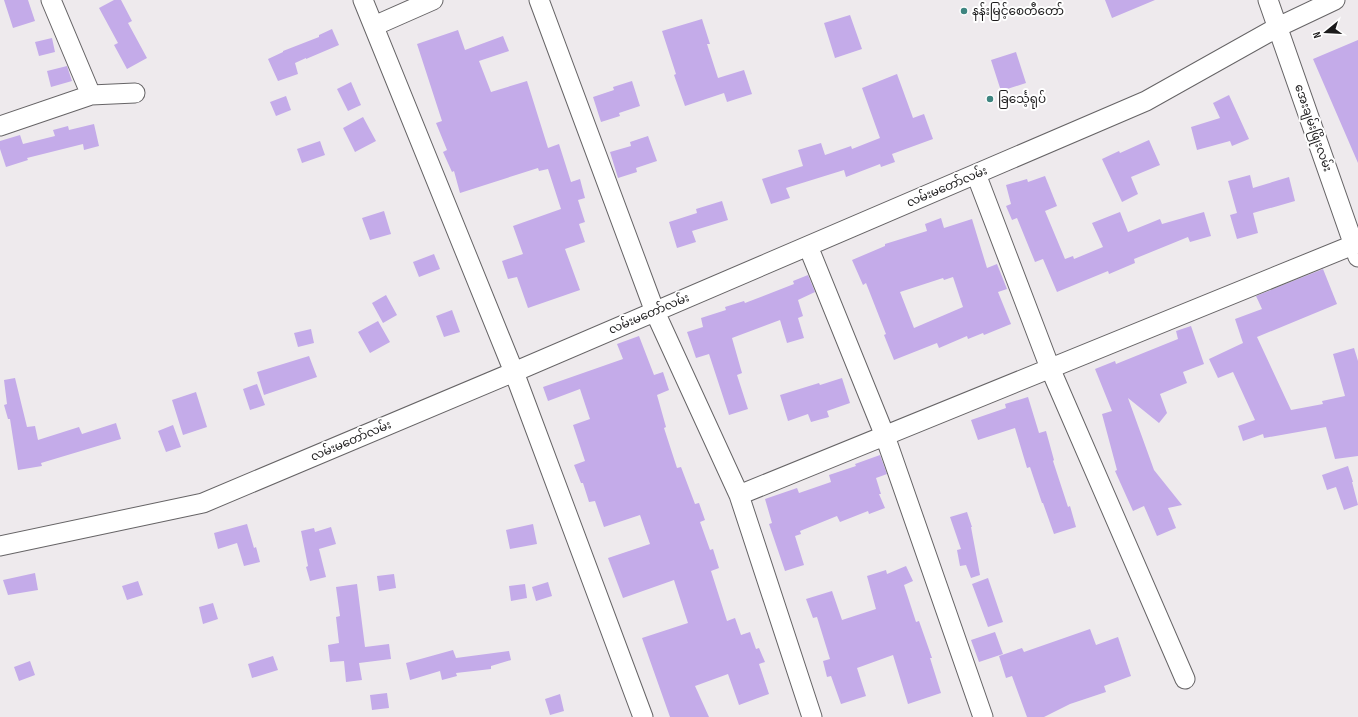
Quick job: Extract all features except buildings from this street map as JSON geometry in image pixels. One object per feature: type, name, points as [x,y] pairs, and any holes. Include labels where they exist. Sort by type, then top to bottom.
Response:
[{"type":"street","points":[[51,0],[91,95]]},
{"type":"street","points":[[363,0],[514,372],[643,717]]},
{"type":"street","points":[[374,26],[433,0]]},
{"type":"street","points":[[538,0],[655,312],[739,495],[812,717]]},
{"type":"street","name":"အေးချမ်းဖြိုးလမ်း","points":[[1268,0],[1357,248]]},
{"type":"street","name":"လမ်းမတော်လမ်း","points":[[0,546],[203,503],[1146,102],[1278,27],[1335,0]]},
{"type":"street","points":[[0,126],[91,95],[135,93]]},
{"type":"street","points":[[976,174],[1050,368],[1185,679]]},
{"type":"street","points":[[808,246],[885,436],[983,717]]},
{"type":"street","points":[[739,495],[1050,368],[1357,248]]},
{"type":"place","name":"နန်းမြင့်စေတီတော်","points":[[964,11]]},
{"type":"place","name":"ခြင်္သေ့ရုပ်","points":[[990,99]]}]
